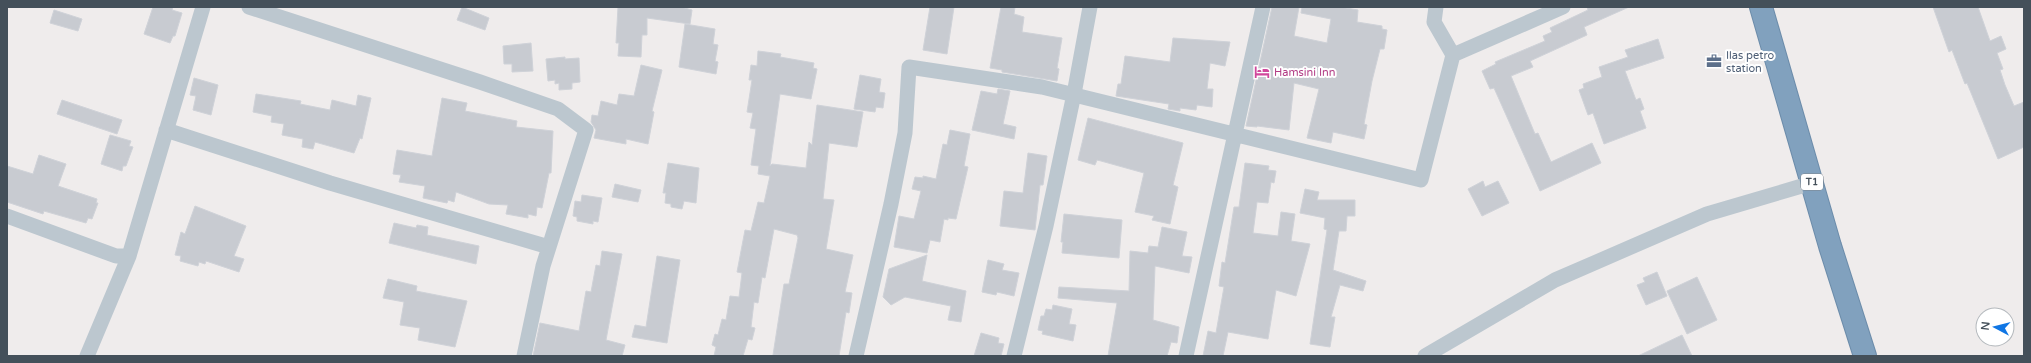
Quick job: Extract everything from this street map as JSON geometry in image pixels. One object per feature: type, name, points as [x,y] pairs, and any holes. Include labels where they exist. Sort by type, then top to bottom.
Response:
[{"type":"highway","name":"T1","points":[[1761,7],[1812,183],[1865,356]]},
{"type":"street","points":[[87,356],[129,256],[203,7]]},
{"type":"street","points":[[249,7],[558,109],[586,130],[542,266],[524,356]]},
{"type":"street","points":[[1014,356],[1046,226],[1074,94],[1090,7]]},
{"type":"street","points":[[1186,356],[1263,7]]},
{"type":"street","points":[[856,356],[890,212],[906,133],[909,67],[1042,86],[1421,180],[1453,55],[1434,22],[1436,7]]},
{"type":"street","points":[[1453,55],[1563,7]]},
{"type":"street","points":[[166,130],[330,183],[549,247]]},
{"type":"street","points":[[1425,356],[1555,280],[1707,214],[1812,183]]},
{"type":"street","points":[[7,216],[116,256],[129,256]]},
{"type":"building","points":[[153,7],[173,7],[172,10],[182,13],[175,36],[173,36],[170,43],[144,34]]},
{"type":"building","points":[[462,7],[489,18],[485,30],[457,20]]},
{"type":"building","points":[[618,7],[681,7],[692,10],[690,24],[647,18],[647,35],[642,35],[641,57],[618,56],[619,43],[616,43]]},
{"type":"building","points":[[930,7],[954,7],[947,54],[923,50]]},
{"type":"building","points":[[1001,7],[1015,7],[1014,14],[1024,17],[1022,32],[1062,38],[1057,68],[1059,69],[1057,81],[1002,72],[1002,70],[990,68]]},
{"type":"building","points":[[1272,7],[1299,7],[1294,36],[1327,43],[1331,19],[1301,13],[1302,7],[1340,7],[1358,10],[1357,22],[1382,26],[1382,29],[1387,30],[1384,49],[1380,49],[1372,81],[1364,124],[1367,125],[1364,139],[1333,132],[1331,143],[1307,138],[1319,89],[1294,83],[1289,130],[1246,126]]},
{"type":"building","points":[[1587,7],[1629,7],[1584,27],[1587,35],[1530,61],[1533,67],[1511,76],[1535,134],[1538,133],[1551,162],[1592,143],[1601,163],[1540,191],[1494,88],[1490,89],[1482,71],[1496,64],[1495,62],[1545,41],[1543,36],[1552,32],[1550,28],[1588,10]]},
{"type":"building","points":[[1933,7],[1978,7],[1990,41],[2001,36],[2006,49],[1997,53],[2003,69],[2000,70],[2005,85],[2014,106],[2024,102],[2024,147],[1998,159],[1967,83],[1965,84],[1952,50],[1949,52]]},
{"type":"building","points":[[54,10],[82,19],[78,31],[50,23]]},
{"type":"building","points":[[685,24],[715,29],[713,44],[718,45],[715,61],[718,62],[716,74],[679,67]]},
{"type":"building","points":[[1173,38],[1230,42],[1225,66],[1210,63],[1207,89],[1213,89],[1212,107],[1197,105],[1196,110],[1180,108],[1180,111],[1168,109],[1169,104],[1116,96],[1118,84],[1121,84],[1125,56],[1170,62]]},
{"type":"building","points":[[1658,39],[1664,58],[1625,71],[1636,100],[1640,98],[1644,109],[1640,111],[1646,128],[1604,144],[1593,113],[1588,115],[1579,90],[1584,88],[1583,84],[1602,77],[1599,67],[1628,57],[1625,50]]},
{"type":"building","points":[[531,43],[533,71],[512,72],[512,64],[504,64],[503,46]]},
{"type":"building","points":[[758,51],[781,54],[780,57],[814,63],[813,68],[817,69],[811,99],[780,94],[770,166],[772,164],[806,168],[809,142],[812,145],[817,105],[863,112],[857,147],[829,143],[823,199],[834,200],[826,249],[853,255],[845,292],[852,293],[849,313],[846,312],[839,356],[773,355],[784,284],[789,284],[798,238],[797,235],[774,229],[765,278],[762,277],[758,303],[754,302],[751,327],[755,328],[752,340],[748,339],[743,356],[714,356],[716,347],[712,345],[715,334],[718,335],[722,319],[726,320],[730,296],[739,297],[742,273],[737,272],[745,230],[751,231],[758,202],[764,203],[770,176],[758,174],[759,166],[751,165],[756,129],[750,128],[753,113],[747,112],[752,80],[749,80],[751,65],[757,66]]},
{"type":"building","points":[[565,57],[565,59],[579,58],[580,82],[572,83],[572,89],[559,90],[559,83],[555,84],[555,80],[548,81],[546,59]]},
{"type":"building","points":[[641,65],[662,70],[652,111],[654,112],[648,144],[626,139],[626,144],[594,138],[596,130],[591,122],[592,115],[598,116],[601,101],[617,105],[619,94],[634,96]]},
{"type":"building","points":[[860,75],[881,79],[879,92],[885,93],[883,108],[876,107],[875,112],[854,109]]},
{"type":"building","points":[[194,78],[218,85],[211,115],[193,110],[196,96],[190,95]]},
{"type":"building","points":[[998,89],[1010,91],[1003,124],[1016,127],[1014,139],[972,130],[981,91],[997,94]]},
{"type":"building","points":[[256,94],[301,101],[300,104],[330,110],[332,100],[356,106],[358,95],[371,98],[362,139],[360,138],[354,153],[315,142],[313,149],[302,147],[303,139],[282,135],[284,124],[271,122],[272,116],[253,112]]},
{"type":"building","points":[[442,98],[467,103],[465,111],[517,121],[516,127],[553,131],[551,173],[549,173],[542,208],[537,207],[536,216],[528,214],[528,218],[506,214],[508,205],[489,204],[456,192],[454,202],[448,200],[447,203],[423,198],[425,186],[399,182],[401,175],[393,174],[397,150],[432,156]]},
{"type":"building","points":[[62,100],[122,120],[117,134],[57,114]]},
{"type":"building","points":[[1088,118],[1183,143],[1173,185],[1178,187],[1170,224],[1152,220],[1154,216],[1135,212],[1144,173],[1097,160],[1095,165],[1078,160]]},
{"type":"building","points":[[950,130],[970,134],[964,166],[968,167],[956,219],[944,219],[940,242],[930,240],[927,253],[894,247],[899,216],[914,219],[921,191],[912,189],[915,177],[923,178],[923,176],[936,179],[943,144],[947,145]]},
{"type":"building","points":[[110,135],[131,141],[129,146],[133,147],[126,166],[123,166],[122,171],[101,164]]},
{"type":"building","points":[[1028,153],[1047,156],[1043,185],[1040,185],[1035,230],[1000,226],[1004,191],[1023,193]]},
{"type":"building","points":[[39,155],[66,164],[58,186],[97,199],[96,203],[98,203],[92,219],[88,218],[86,223],[44,211],[43,214],[7,202],[7,166],[33,174]]},
{"type":"building","points":[[668,163],[699,168],[696,203],[684,201],[682,209],[671,207],[671,204],[665,203],[666,193],[663,193]]},
{"type":"building","points":[[1245,163],[1269,166],[1268,170],[1276,171],[1274,183],[1271,182],[1268,203],[1257,202],[1253,233],[1278,236],[1281,212],[1295,214],[1291,241],[1310,244],[1296,296],[1276,290],[1268,339],[1228,332],[1223,356],[1203,356],[1208,331],[1216,333],[1224,287],[1219,286],[1222,262],[1225,263],[1234,207],[1239,207]]},
{"type":"building","points":[[1483,181],[1485,187],[1498,181],[1509,203],[1482,216],[1468,189]]},
{"type":"building","points":[[615,184],[641,190],[638,202],[612,197]]},
{"type":"building","points":[[1305,189],[1319,192],[1317,200],[1355,200],[1355,216],[1347,216],[1346,231],[1339,231],[1333,270],[1366,281],[1363,291],[1340,285],[1331,317],[1335,317],[1330,347],[1310,344],[1327,230],[1324,229],[1325,218],[1300,213]]},
{"type":"building","points":[[582,195],[602,198],[598,222],[593,221],[593,224],[577,221],[577,217],[573,216],[575,201],[581,202]]},
{"type":"building","points":[[195,206],[246,226],[234,256],[244,259],[239,272],[206,261],[205,264],[199,262],[198,266],[180,261],[181,256],[175,255],[181,232],[185,234]]},
{"type":"building","points":[[1064,214],[1122,220],[1119,258],[1062,253],[1063,242],[1061,242]]},
{"type":"building","points":[[394,223],[416,228],[417,225],[428,227],[427,235],[479,246],[476,264],[389,243]]},
{"type":"building","points":[[1162,227],[1187,232],[1182,256],[1192,257],[1189,273],[1155,266],[1153,320],[1179,327],[1177,343],[1171,342],[1167,356],[1108,356],[1117,303],[1058,298],[1059,287],[1129,291],[1130,251],[1148,253],[1149,246],[1158,247]]},
{"type":"building","points":[[602,251],[622,254],[606,340],[625,345],[622,356],[533,356],[540,323],[579,331],[586,291],[591,292],[596,265],[600,266]]},
{"type":"building","points":[[927,255],[922,281],[966,291],[961,322],[948,320],[951,306],[905,297],[891,305],[883,297],[889,269]]},
{"type":"building","points":[[657,256],[680,260],[667,343],[632,337],[635,325],[646,327]]},
{"type":"building","points":[[988,260],[1004,264],[1002,270],[1019,273],[1014,296],[997,292],[996,295],[982,292]]},
{"type":"building","points":[[1657,272],[1667,296],[1646,305],[1637,285],[1645,282],[1643,278]]},
{"type":"building","points":[[1697,277],[1717,320],[1687,334],[1667,291]]},
{"type":"building","points":[[388,279],[417,286],[416,291],[467,301],[455,347],[418,340],[420,328],[400,325],[404,302],[383,298]]},
{"type":"building","points":[[1053,305],[1072,309],[1069,324],[1076,325],[1073,341],[1042,334],[1043,331],[1038,330],[1041,316],[1044,316],[1046,309],[1052,310]]},
{"type":"building","points":[[981,333],[999,338],[998,343],[1004,344],[1001,356],[974,356]]},
{"type":"building","points":[[1682,335],[1692,356],[1638,356]]},
{"type":"place","name":"Ilas petro station","points":[[1714,61]]},
{"type":"place","name":"Hamsini Inn","points":[[1262,72]]}]
